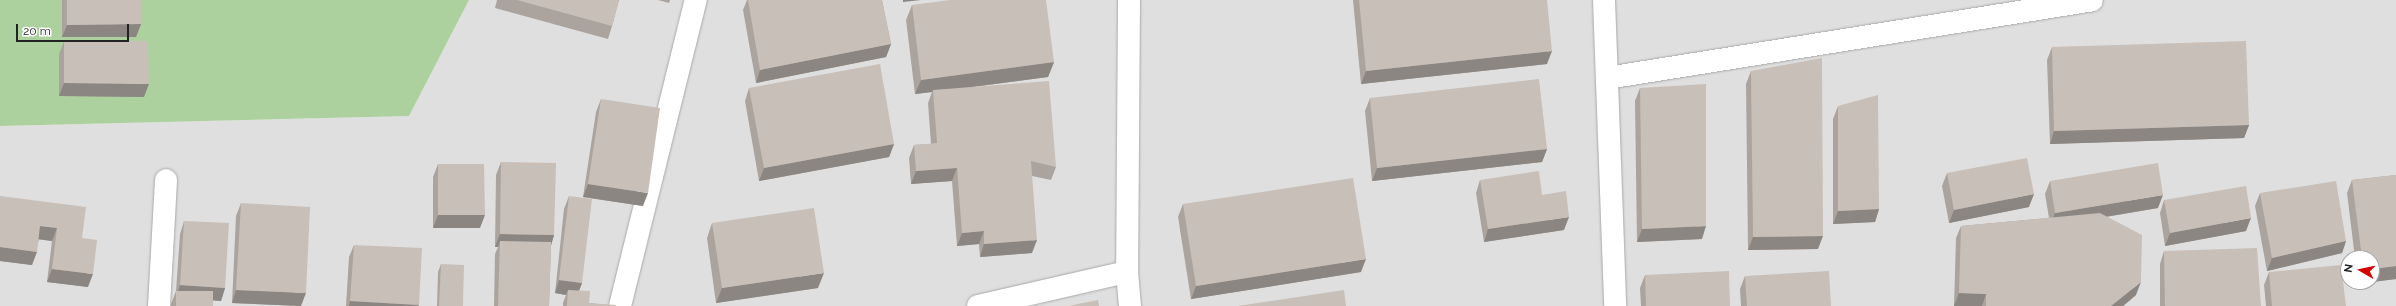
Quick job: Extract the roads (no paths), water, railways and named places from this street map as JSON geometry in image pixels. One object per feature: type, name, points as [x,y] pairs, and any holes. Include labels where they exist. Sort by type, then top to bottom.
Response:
[{"type":"street","points":[[620,306],[696,0]]},
{"type":"street","points":[[1129,0],[1127,272],[1130,306]]},
{"type":"street","points":[[1604,0],[1615,306]]},
{"type":"street","points":[[1607,78],[2092,0]]},
{"type":"street","points":[[159,306],[166,180]]},
{"type":"street","points":[[978,306],[1127,272]]}]
